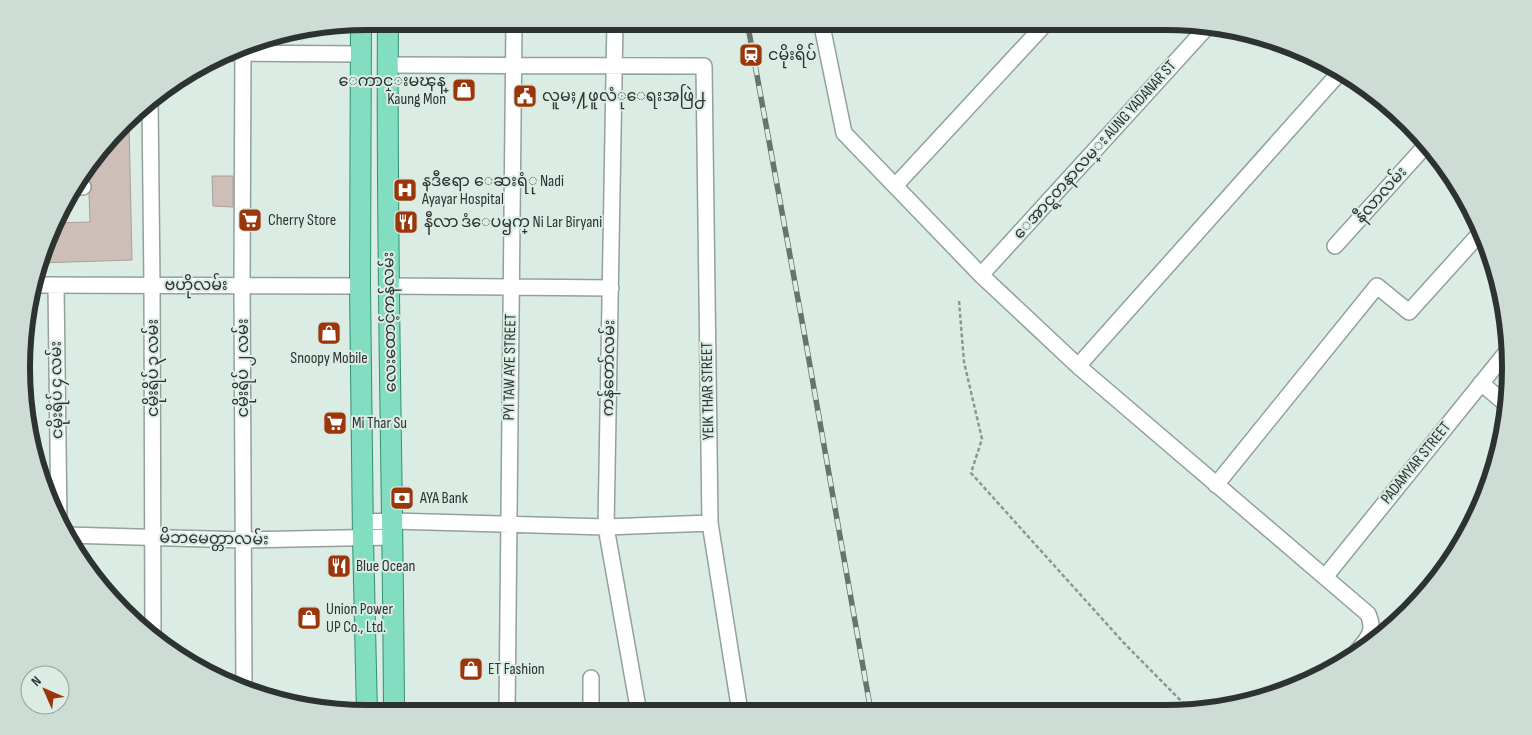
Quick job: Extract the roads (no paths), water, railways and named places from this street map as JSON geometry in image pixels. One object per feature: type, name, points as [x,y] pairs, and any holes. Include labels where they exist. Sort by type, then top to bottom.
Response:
[{"type":"main road","name":"လေးထောင့်ကန်လမ်း","points":[[361,30],[360,286],[367,705]]},
{"type":"main road","name":"လေးထောင့်ကန်လမ်း","points":[[388,30],[394,705]]},
{"type":"main road","points":[[360,152],[388,152]]},
{"type":"main road","points":[[360,286],[389,286]]},
{"type":"street","name":"PYI TAW AYE STREET","points":[[507,705],[514,30]]},
{"type":"street","name":"ကန်တော်လမ်း","points":[[616,30],[606,527],[638,705]]},
{"type":"street","points":[[822,30],[844,133],[981,275],[1078,366],[1368,614],[1372,624],[1369,636]]},
{"type":"street","points":[[895,186],[1040,30]]},
{"type":"street","name":"ေအာင္ရတနာလမ္း AUNG YADANAR ST","points":[[981,275],[1202,32]]},
{"type":"street","points":[[250,51],[361,54]]},
{"type":"street","name":"ငမိုးရိပ် ၂ လမ်း","points":[[239,56],[244,681]]},
{"type":"street","points":[[388,65],[615,66]]},
{"type":"street","name":"YEIK THAR STREET","points":[[615,66],[704,66],[710,523],[739,705]]},
{"type":"street","points":[[1078,366],[1335,76]]},
{"type":"street","name":"ငမိုးရိပ် ၃ လမ်း","points":[[150,110],[153,628]]},
{"type":"street","name":"နီလာလမ်း","points":[[1335,246],[1422,150]]},
{"type":"street","points":[[1216,485],[1377,286],[1409,312],[1476,238]]},
{"type":"street","name":"ဗဟိုလမ်း","points":[[41,285],[242,284],[360,286]]},
{"type":"street","name":"ငမိုးရိပ် ၄ လမ်း","points":[[56,285],[59,503]]},
{"type":"street","points":[[389,286],[611,288]]},
{"type":"street","name":"PADAMYAR STREET","points":[[1325,576],[1502,358]]},
{"type":"street","points":[[1481,382],[1500,399]]},
{"type":"street","name":"မိဘမေတ္တာလမ်း","points":[[75,535],[244,540],[363,530],[509,524],[606,527],[710,523]]},
{"type":"street","points":[[591,678],[591,705]]},
{"type":"railway","points":[[749,30],[870,705]]},
{"type":"place","name":"ငမိုးရိပ်","points":[[751,55]]},
{"type":"place","name":"ေကာင္းမၾန္ Kaung Mon","points":[[464,90]]},
{"type":"place","name":"လူမႈ႔ဖူလံုေရးအဖြဲ႕","points":[[525,96]]},
{"type":"place","name":"နဒီဧရာ ေဆးရံု Nadi Ayayar Hospital","points":[[405,190]]},
{"type":"place","name":"Cherry Store","points":[[250,220]]},
{"type":"place","name":"နီလာ ဒံေပၝက္ Ni Lar Biryani","points":[[406,222]]},
{"type":"place","name":"Snoopy Mobile","points":[[329,333]]},
{"type":"place","name":"Mi Thar Su","points":[[335,423]]},
{"type":"place","name":"AYA Bank","points":[[402,498]]},
{"type":"place","name":"Blue Ocean","points":[[339,566]]},
{"type":"place","name":"Union Power UP Co., Ltd.","points":[[309,618]]},
{"type":"place","name":"ET Fashion","points":[[471,669]]}]
